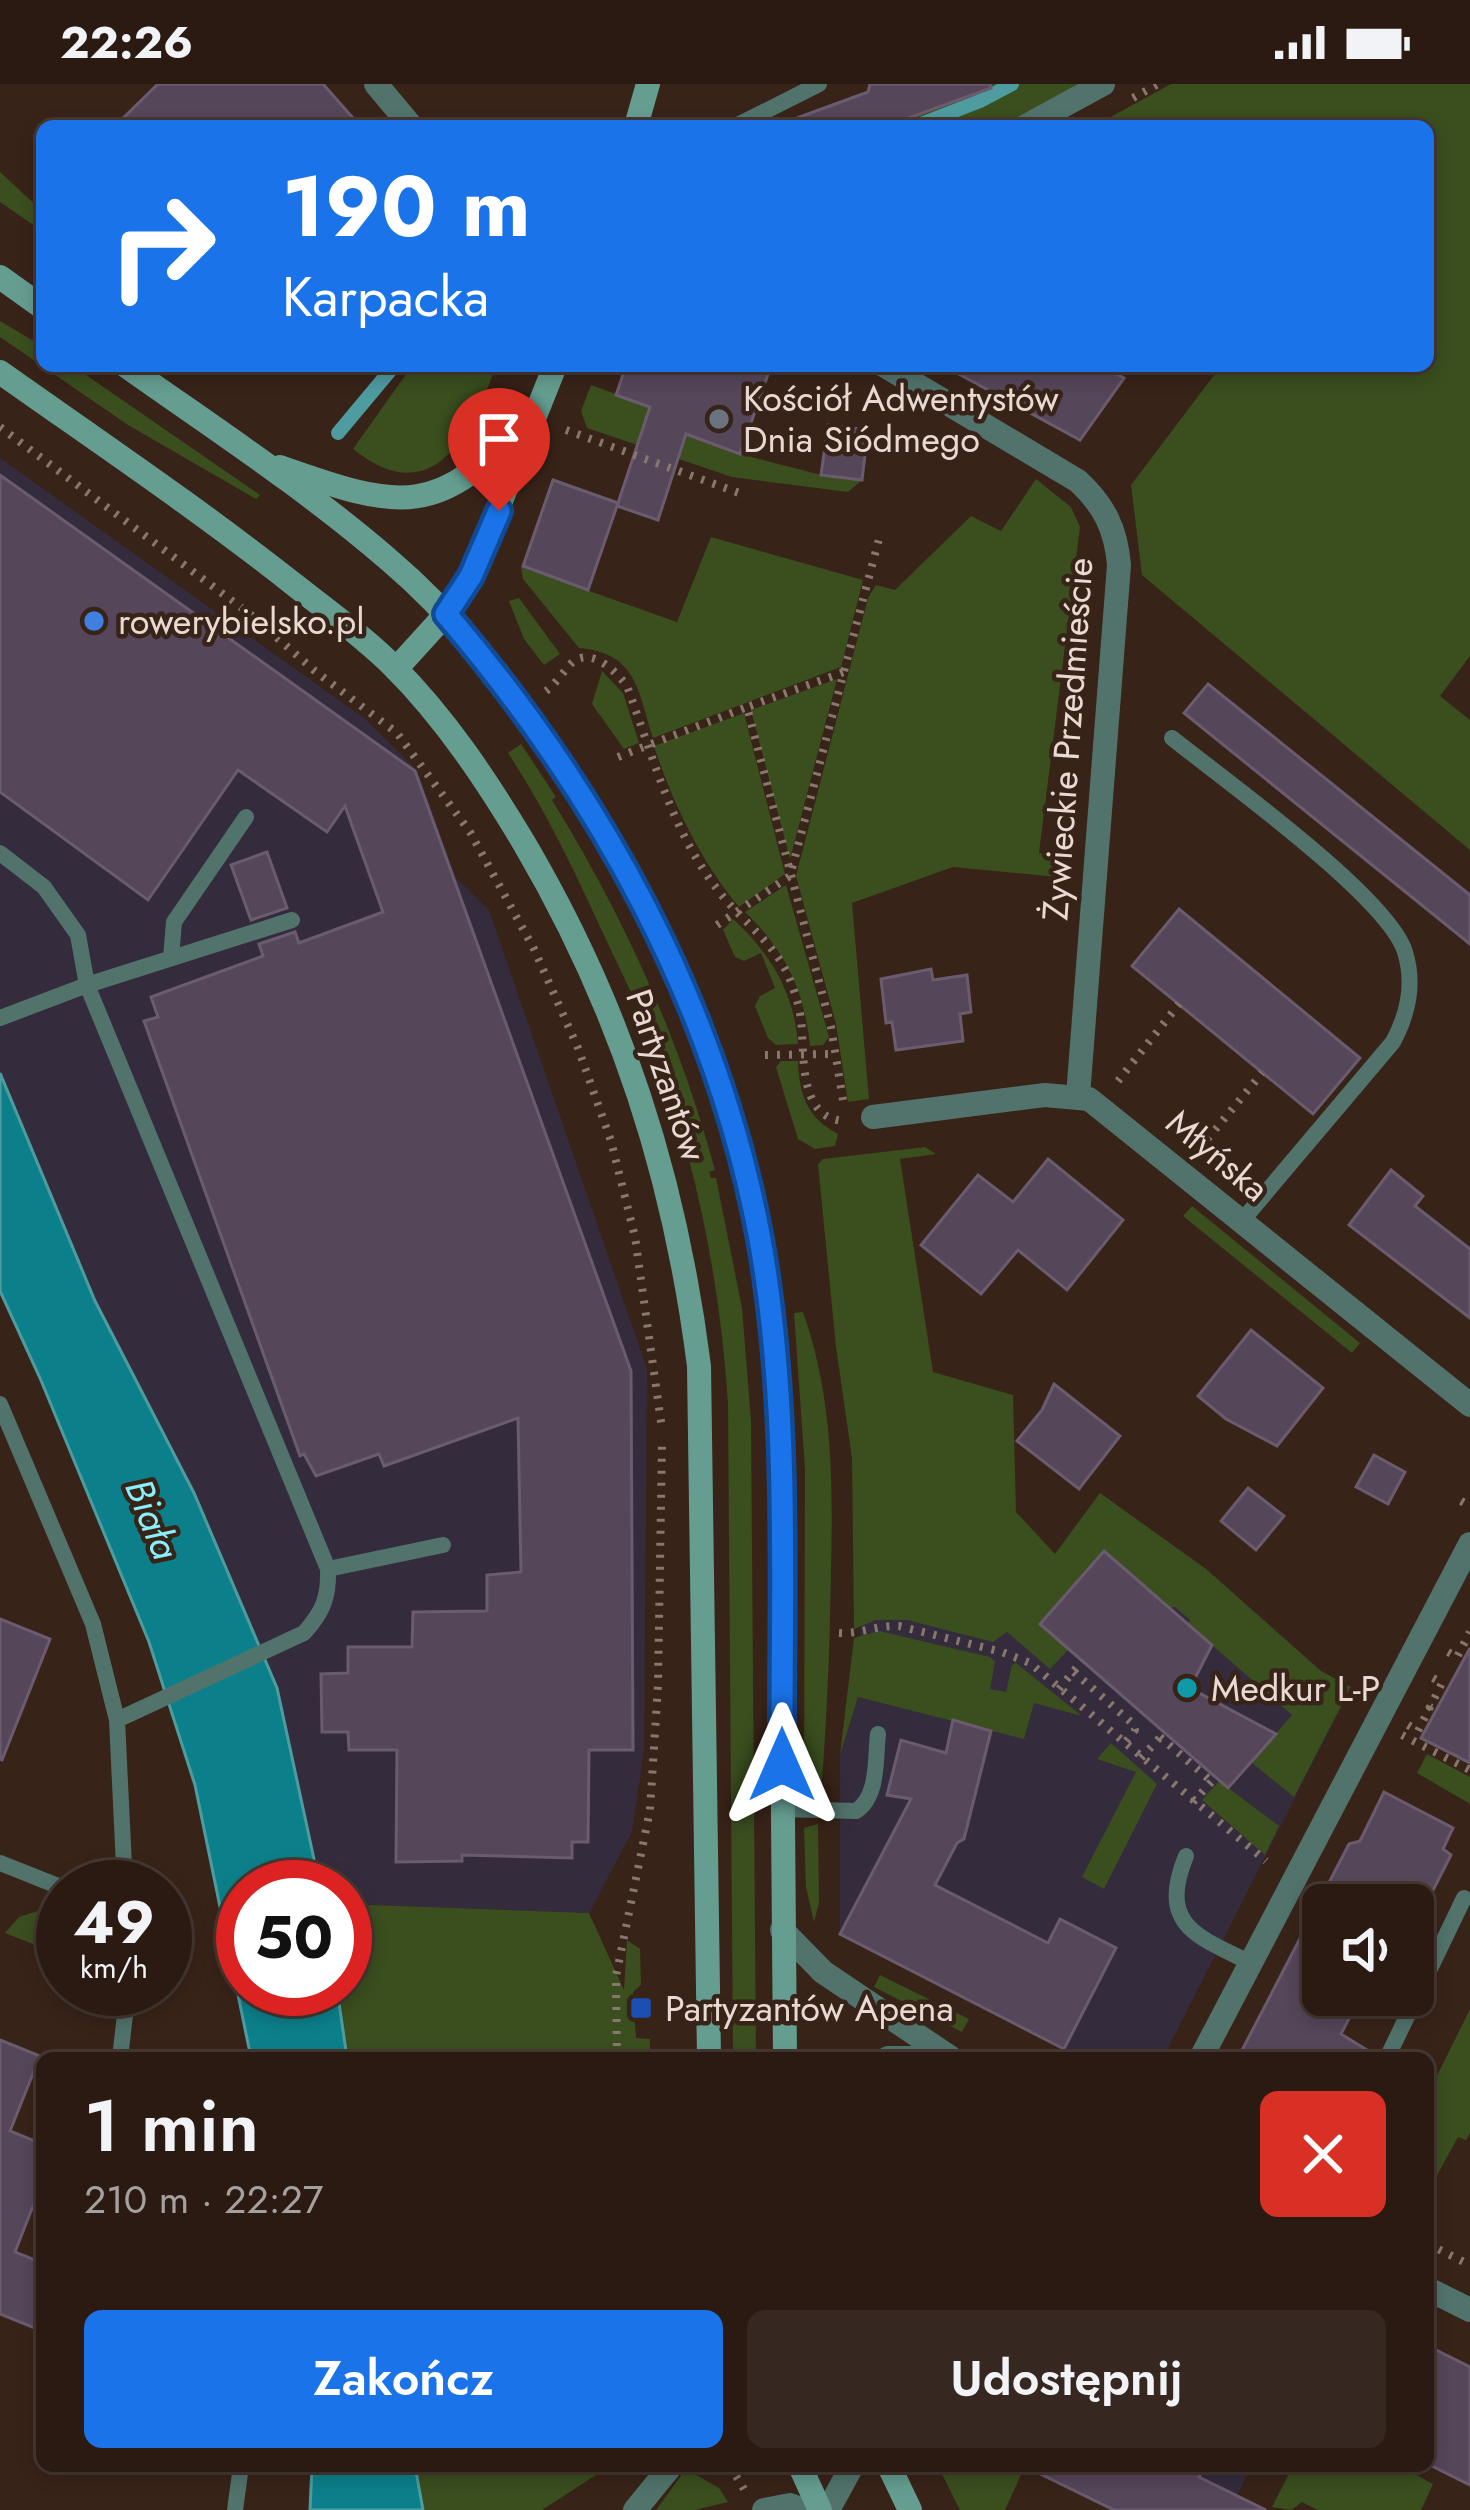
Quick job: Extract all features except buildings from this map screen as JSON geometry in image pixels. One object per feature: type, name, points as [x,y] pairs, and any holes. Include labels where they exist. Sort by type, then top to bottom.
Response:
[{"type":"main road","points":[[638,120],[648,84]]},
{"type":"main road","points":[[0,277],[36,303]]},
{"type":"main road","name":"Partyzantów","points":[[0,372],[257,556],[396,669],[448,729],[506,813],[576,934],[643,1102],[670,1193],[688,1278],[699,1366],[709,2052]]},
{"type":"main road","name":"Partyzantów","points":[[134,372],[391,561],[446,614],[523,709],[586,801],[634,882],[687,997],[742,1163],[760,1239],[776,1372],[785,2052]]},
{"type":"main road","points":[[396,669],[446,614],[471,576],[553,372]]},
{"type":"main road","points":[[257,459],[370,496],[426,497],[475,472],[542,402]]},
{"type":"main road","points":[[803,2472],[824,2510]]},
{"type":"main road","points":[[892,2472],[910,2510]]},
{"type":"street","points":[[376,84],[406,120]]},
{"type":"street","points":[[1037,120],[1102,84]]},
{"type":"street","name":"Żywieckie Przedmieście","points":[[895,372],[1078,481],[1097,499],[1118,542],[1078,1096]]},
{"type":"street","points":[[860,1119],[1045,1095],[1078,1096]]},
{"type":"street","name":"Młyńska","points":[[1078,1096],[1100,1104],[1470,1405]]},
{"type":"street","points":[[1204,2052],[1470,1544]]},
{"type":"street","points":[[782,1930],[823,1972],[942,2052]]},
{"type":"street","points":[[1434,2292],[1470,2310]]},
{"type":"street","points":[[635,2510],[665,2472]]},
{"type":"street","points":[[824,2510],[848,2472]]},
{"type":"street","points":[[756,2503],[804,2510]]},
{"type":"lane","points":[[748,120],[819,84]]},
{"type":"lane","points":[[1172,738],[1360,890],[1396,932],[1406,952],[1410,978],[1405,1020],[1393,1042],[1241,1222]]},
{"type":"lane","points":[[171,958],[174,922],[246,817]]},
{"type":"lane","points":[[0,853],[44,887],[78,935],[87,985],[328,1568],[328,1594],[321,1615],[304,1633],[117,1720]]},
{"type":"lane","points":[[0,1018],[87,985],[292,920]]},
{"type":"lane","points":[[0,1404],[93,1624],[117,1720],[124,1860]]},
{"type":"lane","points":[[328,1568],[443,1545]]},
{"type":"lane","points":[[782,1809],[856,1810],[864,1806],[871,1794],[878,1734]]},
{"type":"lane","points":[[1186,1856],[1175,1897],[1181,1920],[1199,1937],[1251,1963]]},
{"type":"lane","points":[[0,1863],[36,1877]]},
{"type":"lane","points":[[1390,2052],[1464,1898]]},
{"type":"lane","points":[[121,2052],[125,2016]]},
{"type":"lane","points":[[235,2510],[240,2472]]},
{"type":"path","points":[[0,427],[141,530],[397,733],[470,832],[534,949],[578,1048],[611,1141],[649,1316],[662,1430],[658,1685],[650,1810],[616,1976],[617,2052]]},
{"type":"path","points":[[565,429],[739,493]]},
{"type":"path","points":[[717,925],[790,876],[879,539]]},
{"type":"path","points":[[557,683],[573,662],[584,658],[615,671],[627,686],[665,799],[687,840],[718,890],[771,947],[787,972],[801,1015],[811,1096],[820,1111],[834,1120],[860,1119]]},
{"type":"path","points":[[618,757],[844,672]]},
{"type":"path","points":[[747,707],[836,1054],[860,1119]]},
{"type":"path","points":[[1117,1082],[1179,1004]]},
{"type":"path","points":[[765,1055],[836,1054]]},
{"type":"path","points":[[1199,1150],[1262,1073]]},
{"type":"path","points":[[850,1136],[860,1119]]},
{"type":"path","points":[[839,1633],[899,1626],[1018,1657],[1273,1865]]},
{"type":"path","points":[[1457,1657],[1469,1635]]},
{"type":"path","points":[[1059,1689],[1082,1661]]},
{"type":"path","points":[[1073,1672],[1133,1724],[1135,1730],[1124,1744]]},
{"type":"path","points":[[1418,1731],[1442,1683]]},
{"type":"path","points":[[1141,1758],[1162,1735],[1213,1779],[1193,1802]]},
{"type":"path","points":[[1401,1735],[1470,1770]]},
{"type":"path","points":[[1434,2247],[1470,2265]]},
{"type":"path","points":[[734,2472],[756,2503]]},
{"type":"shaded area","points":[[0,458],[364,718],[417,770],[456,878],[489,910],[647,1369],[644,1751],[632,1832],[589,1913],[372,1905],[372,1860],[314,1860],[277,1688],[194,1493],[95,1301],[0,1073]]},
{"type":"shaded area","points":[[1100,1493],[1206,1569],[1321,1671],[1351,1687],[1166,2052],[1069,2052],[840,1934],[840,1755],[858,1697],[863,1570],[1054,1555]]},
{"type":"shaded area","points":[[1193,2472],[1249,2472],[1237,2495]]},
{"type":"green space","points":[[973,84],[1079,84],[1015,120],[904,120],[934,109]]},
{"type":"green space","points":[[1171,84],[1470,84],[1470,656],[1440,696],[1470,720],[1470,850],[1142,575],[1131,485],[1216,372],[1434,372],[1434,120],[1105,120]]},
{"type":"green space","points":[[0,172],[36,205],[36,227],[0,202]]},
{"type":"green space","points":[[0,321],[36,342],[36,362],[0,337]]},
{"type":"green space","points":[[51,372],[82,372],[260,495],[256,499],[128,425]]},
{"type":"green space","points":[[408,372],[493,372],[462,438],[428,469],[406,473],[381,467],[353,449]]},
{"type":"green space","points":[[591,385],[711,428],[740,454],[821,475],[862,480],[848,492],[732,477],[587,428],[581,411]]},
{"type":"green space","points":[[1036,479],[1071,507],[1080,527],[1039,853],[1070,857],[1068,878],[953,867],[852,903],[869,1099],[848,1102],[836,1024],[796,876],[868,598],[876,585],[895,590],[971,516],[1001,531]]},
{"type":"green space","points":[[711,537],[863,580],[841,667],[653,738],[638,690],[624,666],[598,651],[579,648],[523,579],[521,567],[677,622]]},
{"type":"green space","points":[[519,598],[560,654],[544,665],[524,639],[509,601]]},
{"type":"green space","points":[[602,671],[623,693],[639,743],[624,749],[592,704]]},
{"type":"green space","points":[[837,679],[790,859],[751,710]]},
{"type":"green space","points":[[744,713],[785,874],[739,907],[689,831],[654,746]]},
{"type":"green space","points":[[521,744],[556,797],[552,800],[626,933],[667,1025],[715,1170],[709,1172],[716,1178],[742,1308],[751,1421],[756,2052],[733,2052],[728,1404],[712,1265],[693,1174],[651,1039],[570,863],[508,753]]},
{"type":"green space","points":[[786,885],[829,1037],[823,1045],[810,1046],[791,973],[745,912]]},
{"type":"green space","points":[[733,919],[759,946],[778,975],[792,1007],[798,1044],[776,1045],[768,1038],[755,1006],[760,996],[775,988],[761,953],[744,961],[735,957],[723,930]]},
{"type":"green space","points":[[781,1061],[798,1061],[807,1104],[838,1134],[835,1146],[815,1149],[798,1139],[776,1067]]},
{"type":"green space","points":[[925,1147],[936,1154],[900,1159],[933,1372],[1013,1395],[1016,1512],[1055,1554],[1100,1493],[1206,1569],[1321,1671],[1351,1687],[1294,1797],[1251,1762],[1292,1715],[1188,1624],[1190,1620],[1175,1607],[1040,1624],[1069,1649],[1050,1669],[1007,1632],[993,1642],[907,1620],[876,1620],[854,1629],[852,1458],[818,1164],[823,1159]]},
{"type":"green space","points":[[1192,1206],[1360,1343],[1352,1353],[1183,1216]]},
{"type":"green space","points":[[803,1312],[826,1408],[831,1472],[830,1626],[821,1794],[804,1788],[805,1469],[794,1313]]},
{"type":"green space","points":[[879,1631],[990,1657],[995,1662],[990,1689],[1006,1692],[1016,1663],[1082,1716],[1034,1703],[1024,1739],[858,1697],[840,1755],[854,1638]]},
{"type":"green space","points":[[1111,1743],[1157,1784],[1104,1889],[1082,1877],[1136,1772],[1097,1759]]},
{"type":"green space","points":[[1427,1754],[1470,1777],[1470,1804],[1417,1773]]},
{"type":"green space","points":[[1219,1781],[1279,1826],[1265,1855],[1202,1800]]},
{"type":"green space","points":[[818,1824],[819,1903],[814,1922],[806,1887],[804,1828]]},
{"type":"green space","points":[[372,1905],[589,1913],[624,1990],[627,1940],[640,1949],[641,1985],[633,1992],[636,2038],[650,2039],[650,2052],[346,2052],[341,2016],[372,2016]]},
{"type":"green space","points":[[36,1912],[36,1945],[5,1933],[19,1917]]},
{"type":"green space","points":[[880,1975],[969,2019],[962,2032],[874,1987]]},
{"type":"green space","points":[[1470,2009],[1470,2133],[1466,2140],[1458,2137],[1434,2181],[1434,2082]]},
{"type":"green space","points":[[416,2472],[597,2472],[542,2510],[423,2510]]},
{"type":"green space","points":[[684,2472],[719,2488],[728,2502],[695,2510],[656,2510]]},
{"type":"green space","points":[[941,2472],[1022,2472],[1005,2510],[960,2510]]},
{"type":"green space","points":[[1290,2472],[1411,2472],[1433,2484],[1421,2510],[1318,2510],[1302,2502],[1291,2510],[1272,2507]]},
{"type":"water","name":"Biała","points":[[0,1073],[95,1301],[194,1493],[277,1688],[314,1860],[216,1860],[216,1887],[195,1785],[149,1642],[0,1291]]},
{"type":"water","points":[[242,2016],[341,2016],[346,2052],[250,2052]]},
{"type":"water","points":[[312,2472],[416,2472],[423,2510],[310,2510]]},
{"type":"waterway","points":[[931,120],[1012,84]]},
{"type":"waterway","points":[[338,433],[389,372]]},
{"type":"place","name":"Kościół Adwentystów Dnia Siódmego","points":[[719,419]]},
{"type":"place","name":"rowerybielsko.pl","points":[[94,621]]},
{"type":"place","name":"Medkur L-P","points":[[1187,1688]]},
{"type":"place","name":"Partyzantów Apena","points":[[641,2008]]},
{"type":"route","points":[[499,511],[471,576],[446,614],[523,709],[586,801],[655,923],[716,1075],[760,1239],[776,1372],[780,1460],[782,1765]]}]
